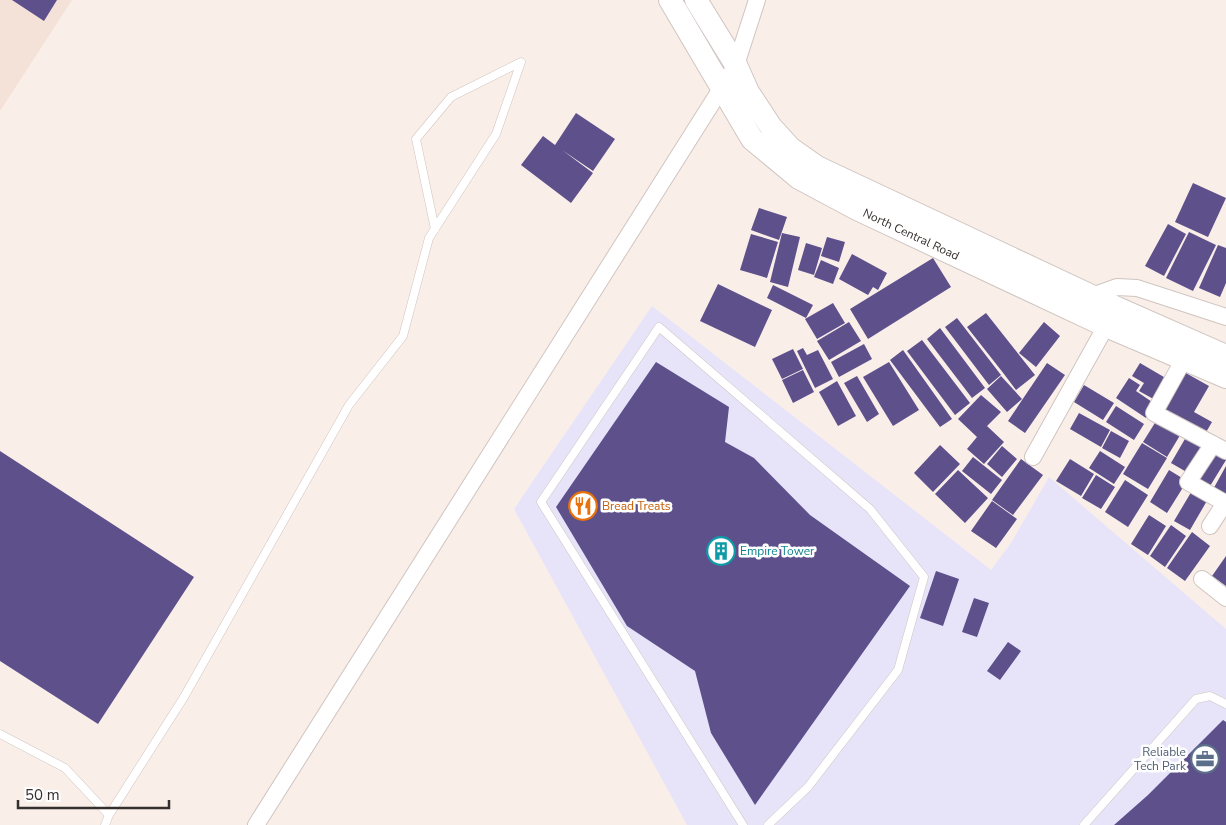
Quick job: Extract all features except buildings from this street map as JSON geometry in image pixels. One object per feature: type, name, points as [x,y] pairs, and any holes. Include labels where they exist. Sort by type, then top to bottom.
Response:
[{"type":"main road","name":"North Central Road","points":[[670,0],[721,90],[752,139],[799,178],[857,210],[1189,351],[1226,377]]},
{"type":"main road","name":"North Central Road","points":[[696,0],[736,65],[748,92],[770,127],[790,148],[816,167],[1092,296],[1111,317]]},
{"type":"main road","name":"North Central Road","points":[[1189,351],[1226,356]]},
{"type":"street","points":[[256,825],[721,90],[736,65],[757,0]]},
{"type":"street","points":[[1092,296],[1117,287],[1137,288],[1226,317]]},
{"type":"street","points":[[1033,457],[1111,317]]},
{"type":"street","points":[[1189,351],[1154,413],[1220,447],[1188,482],[1225,503],[1210,526]]},
{"type":"street","points":[[1202,579],[1226,598]]},
{"type":"lane","points":[[105,825],[109,815],[184,697],[349,405],[403,336],[430,238],[496,134],[521,62],[451,97],[416,138],[435,229]]},
{"type":"lane","points":[[743,825],[540,502],[659,327],[870,509],[924,577],[898,670],[808,787],[768,825]]},
{"type":"lane","points":[[1084,825],[1196,699],[1210,696],[1226,704]]},
{"type":"lane","points":[[0,734],[65,768],[109,815]]},
{"type":"shaded area","points":[[0,0],[72,0],[0,111]]},
{"type":"shaded area","name":"Reliable Tech Park","points":[[652,306],[991,570],[1011,543],[1049,477],[1226,629],[1226,825],[687,825],[514,509]]},
{"type":"place","name":"Bread Treats","points":[[583,506]]},
{"type":"place","name":"Empire Tower","points":[[721,551]]},
{"type":"place","name":"Reliable Tech Park","points":[[1205,759]]}]
